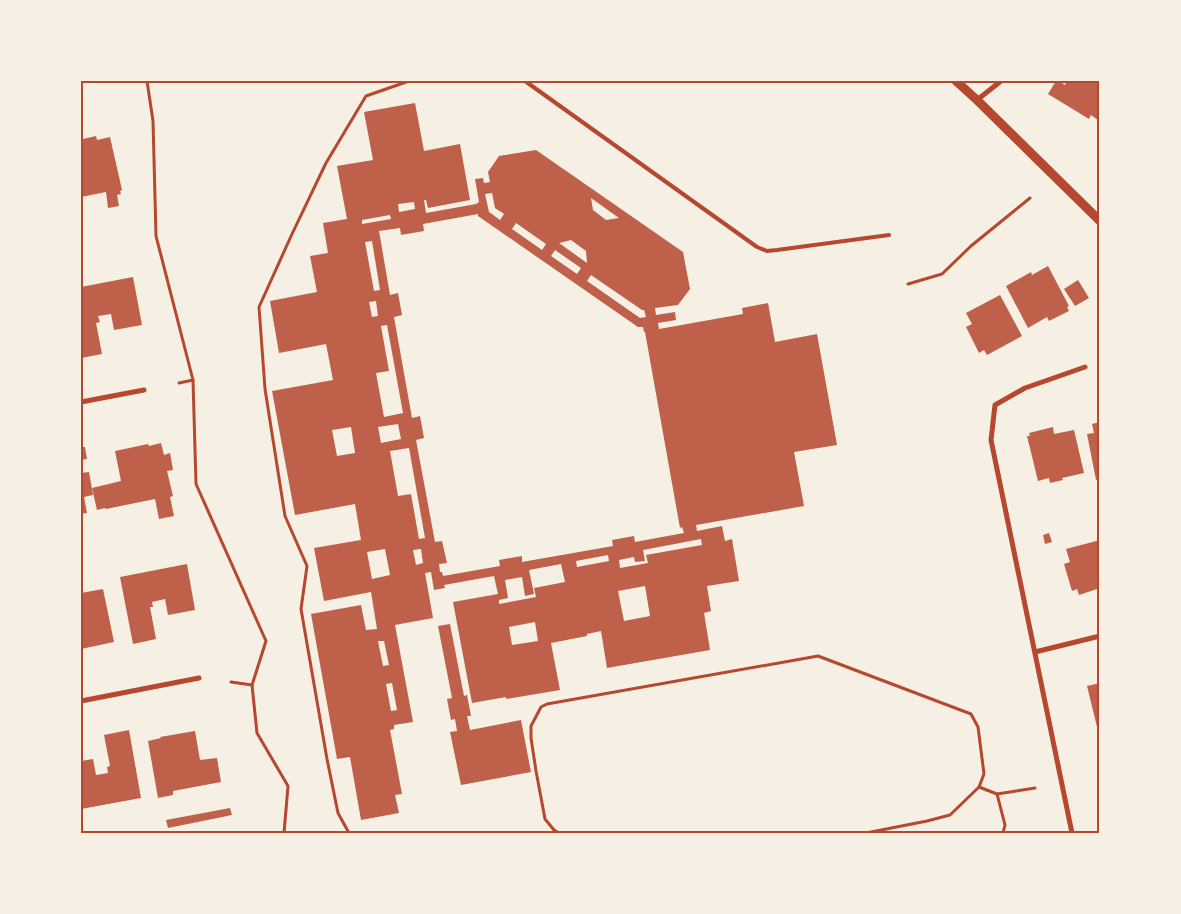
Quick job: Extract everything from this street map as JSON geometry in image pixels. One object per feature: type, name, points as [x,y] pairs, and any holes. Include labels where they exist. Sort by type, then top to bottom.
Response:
[{"type":"street","points":[[956,81],[1100,221]]},
{"type":"street","points":[[977,100],[1001,81]]},
{"type":"street","points":[[1072,833],[991,440],[996,406],[1025,388],[1086,367]]},
{"type":"street","points":[[81,402],[144,390]]},
{"type":"street","points":[[1035,652],[1100,636]]},
{"type":"street","points":[[81,701],[199,678]]},
{"type":"lane","points":[[525,81],[757,247],[767,251],[889,235]]},
{"type":"path","points":[[147,81],[153,121],[156,236],[193,380],[196,484],[266,642],[252,685],[257,733],[288,786],[284,833]]},
{"type":"path","points":[[349,833],[338,813],[301,609],[307,566],[285,516],[265,389],[259,307],[326,163],[366,96],[409,81]]},
{"type":"path","points":[[908,284],[942,274],[971,246],[1030,198]]},
{"type":"path","points":[[179,384],[193,380]]},
{"type":"path","points":[[559,833],[545,819],[531,738],[531,726],[541,708],[547,704],[818,656],[971,714],[978,727],[984,774],[979,787],[950,815],[866,833]]},
{"type":"path","points":[[231,682],[252,685]]},
{"type":"path","points":[[979,787],[997,794],[1035,788]]},
{"type":"path","points":[[997,794],[1005,825],[1003,833]]},
{"type":"building","points":[[1056,81],[1065,85],[1067,81],[1100,81],[1100,117],[1098,120],[1091,115],[1089,119],[1048,94]]},
{"type":"building","points":[[415,103],[424,151],[460,144],[470,200],[428,208],[426,200],[424,200],[426,213],[476,204],[479,202],[475,179],[483,178],[484,183],[490,182],[488,172],[499,156],[536,150],[683,252],[690,289],[678,305],[655,308],[656,315],[675,312],[676,320],[658,323],[659,329],[743,314],[742,308],[768,303],[775,342],[817,334],[837,445],[794,452],[804,506],[696,525],[697,531],[722,526],[725,541],[732,539],[739,581],[707,586],[711,611],[704,613],[710,650],[607,668],[601,631],[587,634],[587,636],[551,643],[560,690],[472,703],[453,602],[498,594],[494,576],[444,585],[445,588],[434,590],[431,572],[425,573],[433,618],[395,625],[413,722],[394,725],[394,729],[390,730],[402,794],[395,795],[399,813],[361,820],[350,757],[337,759],[311,614],[361,605],[366,630],[377,629],[371,592],[324,601],[314,548],[361,540],[355,504],[295,515],[272,391],[333,380],[326,344],[279,353],[270,301],[317,292],[310,256],[328,253],[323,223],[347,219],[337,166],[373,160],[364,112]],"holes":[[[492,193],[495,208],[504,214],[500,220],[489,212],[485,194]],[[591,198],[619,218],[606,220],[593,210]],[[414,202],[415,209],[399,212],[398,204]],[[478,214],[478,216],[638,327],[643,327],[680,528],[682,527],[684,533],[635,542],[634,536],[612,540],[613,546],[522,562],[522,556],[499,560],[500,566],[443,576],[442,572],[440,572],[439,564],[447,563],[442,541],[435,542],[416,440],[424,438],[420,416],[412,418],[394,317],[402,315],[398,293],[390,295],[379,231],[400,228],[401,235],[424,231],[423,224]],[[390,215],[391,219],[362,224],[362,220]],[[516,223],[546,244],[542,250],[512,229]],[[571,240],[586,251],[587,263],[559,243]],[[372,241],[380,290],[374,291],[365,242]],[[555,250],[581,268],[577,274],[551,256]],[[591,275],[644,310],[646,317],[640,318],[587,281]],[[376,301],[378,316],[372,317],[369,302]],[[387,325],[403,413],[384,417],[376,373],[389,371],[381,326]],[[398,424],[401,439],[381,443],[378,427]],[[351,427],[355,453],[337,456],[332,430]],[[409,448],[425,538],[419,539],[411,494],[398,496],[390,451]],[[701,539],[702,545],[646,555],[648,563],[620,568],[619,560],[634,557],[635,562],[645,561],[643,550]],[[385,549],[390,575],[372,579],[367,552]],[[421,549],[423,563],[416,565],[413,550]],[[608,555],[609,561],[577,567],[576,561]],[[561,564],[565,582],[534,588],[536,597],[499,604],[499,600],[508,598],[505,580],[522,577],[525,596],[534,594],[529,570]],[[645,586],[650,616],[624,621],[618,591]],[[535,622],[538,641],[512,645],[509,627]],[[378,641],[384,641],[389,665],[383,666]],[[392,683],[397,710],[391,711],[386,684]]]},
{"type":"building","points":[[96,136],[97,140],[110,137],[122,190],[120,191],[121,194],[117,195],[119,206],[108,208],[106,192],[81,197],[81,142],[83,139]]},
{"type":"building","points":[[1048,266],[1069,306],[1067,307],[1069,311],[1049,321],[1047,317],[1028,328],[1006,286],[1031,272],[1032,275]]},
{"type":"building","points":[[133,277],[142,325],[114,330],[111,314],[98,316],[100,322],[96,323],[102,354],[81,358],[81,287]]},
{"type":"building","points":[[1078,280],[1089,298],[1075,306],[1064,289]]},
{"type":"building","points":[[1000,295],[1022,336],[987,355],[984,350],[979,353],[966,327],[972,324],[966,313]]},
{"type":"building","points":[[1100,422],[1100,479],[1096,480],[1087,434],[1094,433],[1092,424]]},
{"type":"building","points":[[1053,427],[1054,434],[1074,430],[1084,473],[1050,483],[1049,478],[1038,481],[1027,436],[1030,436],[1029,433]]},
{"type":"building","points":[[161,443],[164,455],[170,453],[173,470],[167,471],[173,496],[170,497],[174,516],[159,519],[155,499],[97,510],[92,488],[121,481],[115,451]]},
{"type":"building","points":[[81,447],[85,447],[87,459],[81,460]]},
{"type":"building","points":[[89,472],[93,495],[84,497],[87,513],[81,514],[81,473]]},
{"type":"building","points":[[1049,533],[1052,542],[1045,544],[1043,535]]},
{"type":"building","points":[[1100,540],[1100,588],[1079,595],[1077,589],[1072,591],[1064,564],[1070,562],[1066,549]]},
{"type":"building","points":[[187,564],[195,610],[168,615],[165,599],[152,602],[153,607],[150,607],[156,639],[133,644],[120,577]]},
{"type":"building","points":[[103,589],[114,642],[81,649],[81,593]]},
{"type":"building","points":[[450,624],[464,696],[467,695],[471,716],[467,716],[470,730],[521,720],[531,772],[461,785],[450,732],[457,731],[455,719],[451,720],[447,699],[452,698],[438,626]]},
{"type":"building","points":[[1100,683],[1100,734],[1099,735],[1087,686]]},
{"type":"building","points":[[129,730],[141,798],[81,809],[81,761],[93,759],[96,775],[108,773],[107,767],[110,766],[104,735]]},
{"type":"building","points":[[195,731],[200,760],[217,758],[221,782],[173,791],[173,795],[158,798],[148,741]]},
{"type":"building","points":[[230,808],[232,815],[168,828],[166,820]]}]
